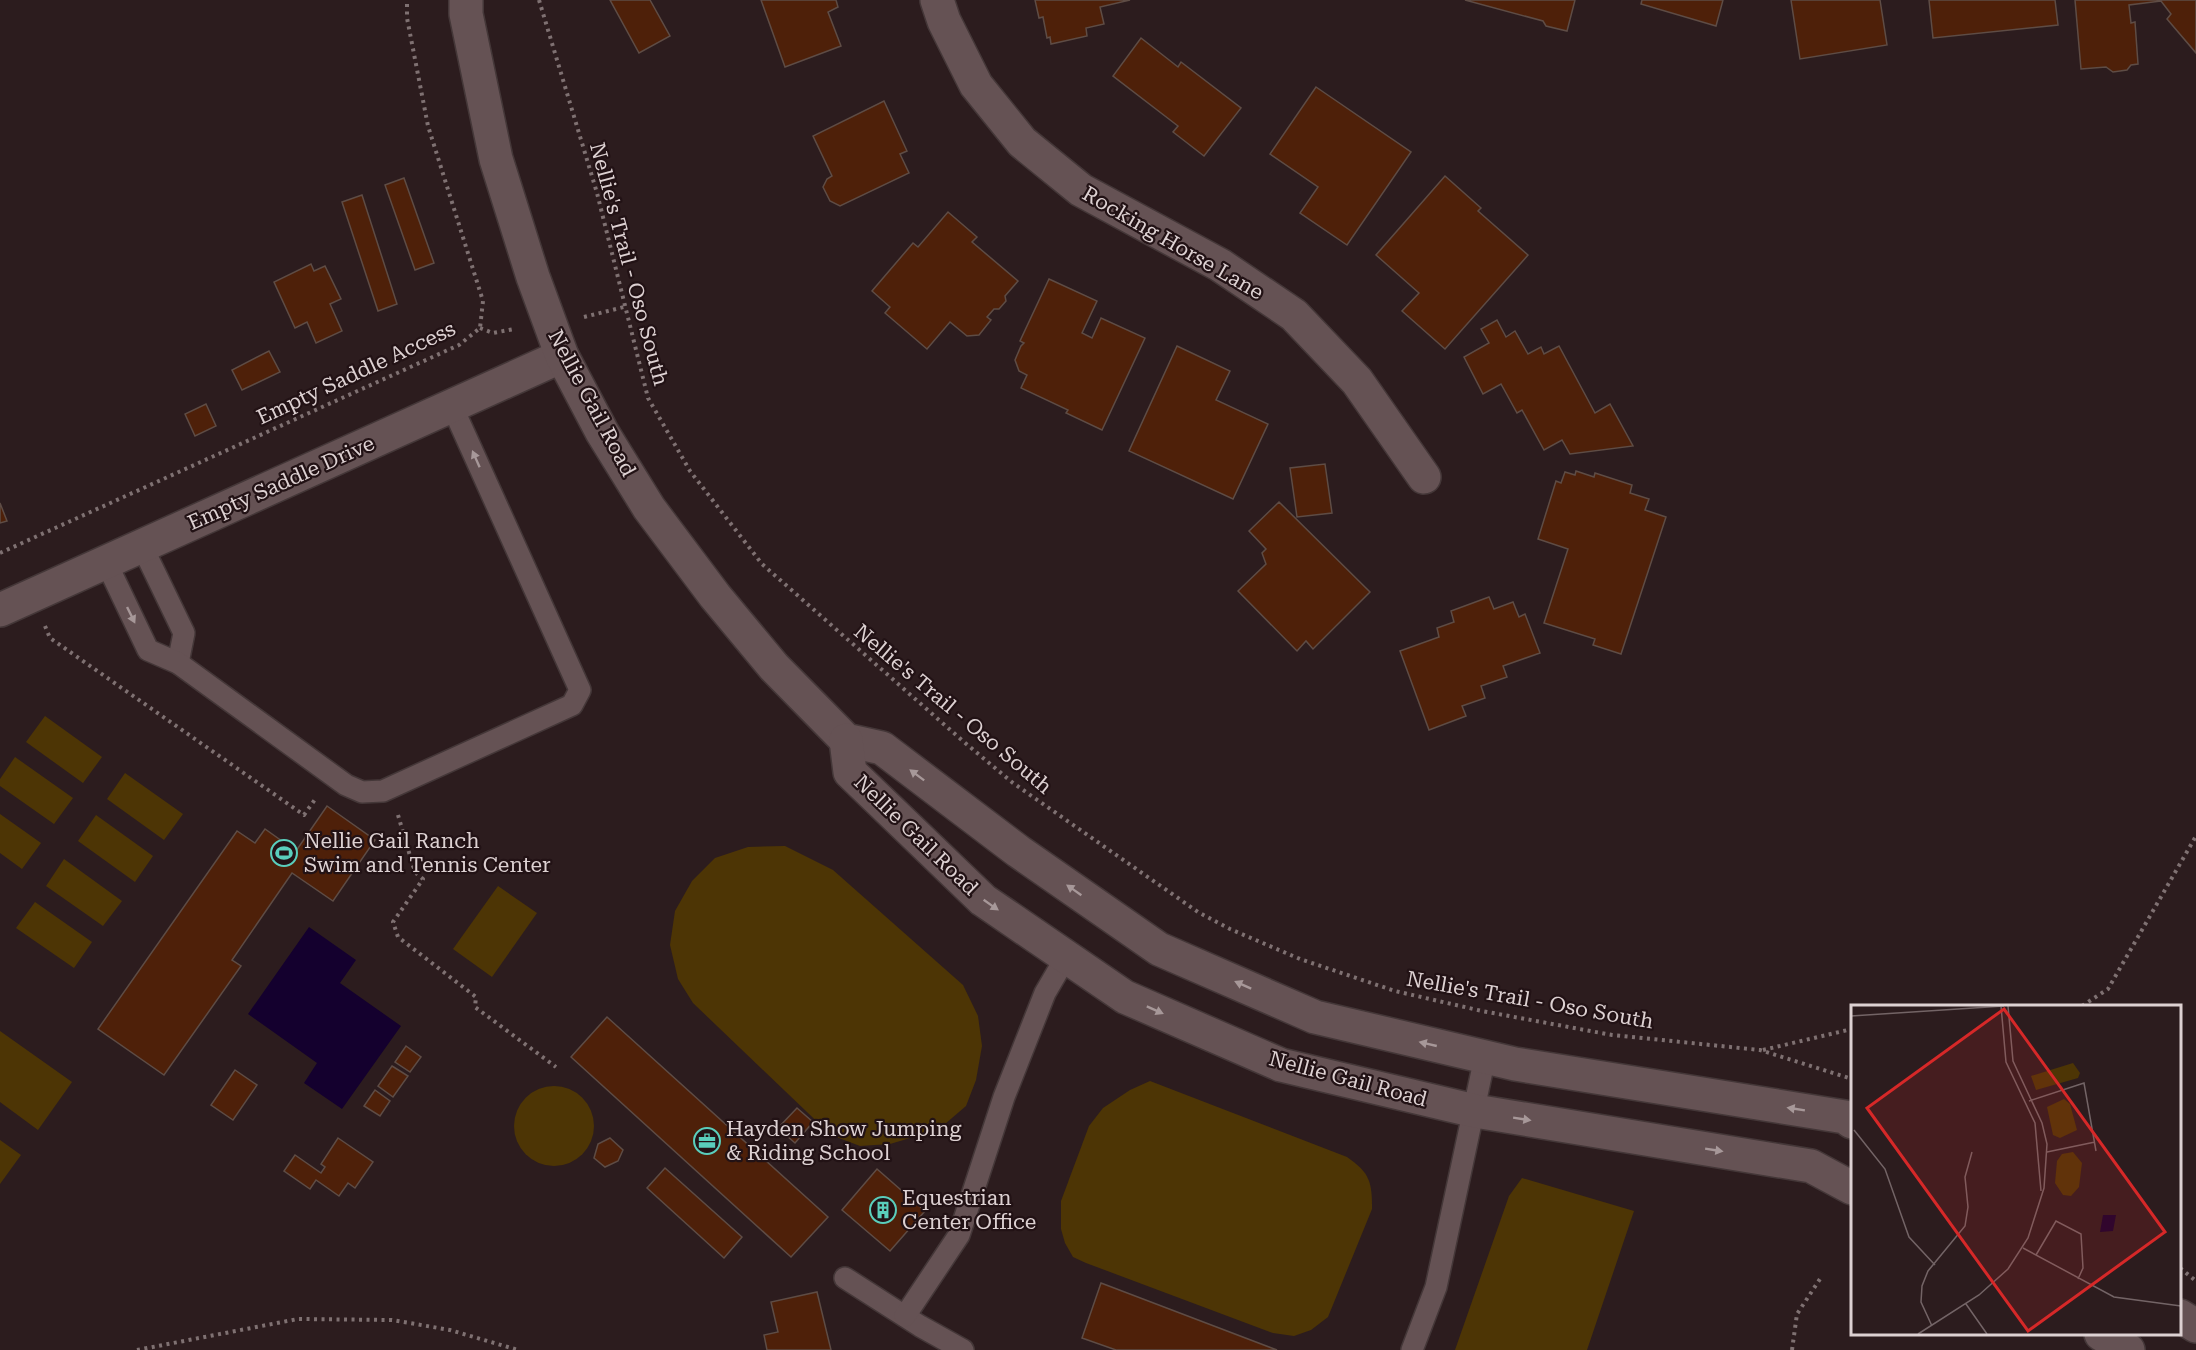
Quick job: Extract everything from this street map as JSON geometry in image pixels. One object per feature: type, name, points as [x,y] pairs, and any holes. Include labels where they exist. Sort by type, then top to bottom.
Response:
[{"type":"street","name":"Nellie Gail Road","points":[[466,0],[466,14],[496,159],[533,277],[562,356],[602,432],[649,508],[715,596],[774,667],[846,740],[882,748],[1018,851],[1159,949],[1315,1017],[1515,1064],[1845,1117],[1851,1121]]},
{"type":"street","name":"Rocking Horse Lane","points":[[937,0],[944,21],[976,85],[1022,142],[1081,190],[1220,265],[1294,315],[1357,381],[1424,477]]},
{"type":"street","name":"Empty Saddle Drive","points":[[0,610],[562,356]]},
{"type":"street","name":"Nellie Gail Road","points":[[846,740],[850,772],[983,900],[1125,997],[1281,1065],[1475,1111],[1811,1166],[1851,1187]]},
{"type":"street","points":[[2181,1317],[2196,1326]]},
{"type":"street","points":[[2103,1335],[2128,1350]]},
{"type":"lane","points":[[106,562],[148,650],[178,663],[346,785],[362,792],[383,791],[572,705],[580,690],[452,406]]},
{"type":"lane","points":[[142,546],[184,633],[178,663]]},
{"type":"lane","points":[[905,1316],[959,1235],[1004,1097],[1045,993],[1066,957]]},
{"type":"lane","points":[[1412,1350],[1436,1287],[1485,1057]]},
{"type":"lane","points":[[845,1278],[963,1350]]},
{"type":"path","name":"Empty Saddle Access","points":[[0,552],[459,345],[480,328],[483,301],[428,126],[407,18],[406,0]]},
{"type":"path","name":"Nellie's Trail - Oso South","points":[[540,0],[597,193],[648,398],[690,471],[762,564],[1013,783],[1198,912],[1230,929],[1300,959],[1395,991],[1482,1011],[1612,1035],[1760,1050],[1851,1079]]},
{"type":"path","points":[[584,317],[624,307]]},
{"type":"path","points":[[480,328],[493,333]]},
{"type":"path","points":[[32,596],[50,638],[304,815],[319,794]]},
{"type":"path","points":[[396,810],[404,828],[413,866],[423,879],[393,922],[398,937],[476,997],[475,1006],[556,1067]]},
{"type":"path","points":[[2084,1005],[2108,989],[2196,836]]},
{"type":"path","points":[[1760,1050],[1851,1029]]},
{"type":"path","points":[[2181,1269],[2196,1281]]},
{"type":"path","points":[[1792,1350],[1797,1314],[1822,1276]]},
{"type":"path","points":[[137,1350],[298,1319],[392,1320],[450,1330],[518,1350]]},
{"type":"shaded area","points":[[45,716],[102,757],[83,783],[26,742]]},
{"type":"shaded area","points":[[15,757],[73,798],[54,824],[0,786],[0,779]]},
{"type":"shaded area","points":[[125,773],[183,814],[164,840],[107,799]]},
{"type":"shaded area","points":[[0,814],[41,843],[22,869],[0,853]]},
{"type":"shaded area","points":[[96,815],[153,856],[135,882],[78,841]]},
{"type":"shaded area","points":[[785,846],[833,870],[963,985],[978,1016],[982,1046],[976,1080],[966,1106],[945,1124],[890,1144],[860,1146],[831,1135],[693,1003],[678,979],[670,945],[675,911],[692,881],[715,858],[748,847]]},
{"type":"shaded area","points":[[64,859],[122,901],[103,926],[46,886]]},
{"type":"shaded area","points":[[498,886],[537,913],[492,977],[453,949]]},
{"type":"shaded area","points":[[35,902],[92,942],[74,968],[16,928]]},
{"type":"shaded area","points":[[309,927],[356,960],[340,983],[401,1026],[342,1109],[304,1083],[317,1063],[248,1014]]},
{"type":"shaded area","points":[[0,1031],[72,1082],[38,1130],[0,1102]]},
{"type":"shaded area","points":[[1150,1081],[1347,1157],[1365,1173],[1370,1185],[1372,1209],[1328,1317],[1311,1330],[1294,1336],[1273,1333],[1073,1257],[1065,1243],[1061,1229],[1061,1201],[1089,1126],[1103,1108],[1130,1090]]},
{"type":"shaded area","points":[[554,1086],[569,1089],[582,1098],[591,1111],[594,1126],[591,1141],[582,1154],[569,1163],[554,1166],[539,1163],[526,1154],[517,1141],[514,1126],[517,1111],[526,1098],[539,1089]]},
{"type":"shaded area","points":[[0,1140],[21,1155],[0,1184]]},
{"type":"shaded area","points":[[1522,1178],[1634,1211],[1587,1350],[1455,1350],[1509,1196]]},
{"type":"building","points":[[610,0],[650,0],[670,36],[639,53]]},
{"type":"building","points":[[761,0],[836,0],[838,7],[828,12],[841,46],[785,67]]},
{"type":"building","points":[[1035,0],[1130,0],[1100,7],[1104,24],[1086,28],[1087,36],[1051,44],[1050,37],[1047,38],[1043,17],[1039,18]]},
{"type":"building","points":[[1465,0],[1575,0],[1567,31],[1546,26],[1543,21]]},
{"type":"building","points":[[1642,0],[1723,0],[1716,26],[1641,4]]},
{"type":"building","points":[[1791,0],[1880,0],[1887,45],[1800,59]]},
{"type":"building","points":[[1929,0],[2055,0],[2058,25],[1933,38]]},
{"type":"building","points":[[2075,0],[2196,0],[2196,53],[2167,19],[2171,14],[2161,1],[2129,5],[2131,23],[2135,22],[2138,64],[2131,65],[2127,70],[2113,72],[2106,67],[2081,69]]},
{"type":"building","points":[[1141,38],[1178,67],[1181,62],[1241,108],[1204,156],[1173,132],[1178,126],[1113,76]]},
{"type":"building","points":[[1316,87],[1411,152],[1347,245],[1300,213],[1318,187],[1270,154]]},
{"type":"building","points":[[884,101],[907,151],[900,154],[909,173],[840,206],[830,201],[823,187],[827,179],[832,176],[813,136]]},
{"type":"building","points":[[1445,176],[1481,208],[1478,211],[1528,255],[1445,349],[1402,311],[1419,293],[1376,255]]},
{"type":"building","points":[[404,178],[434,263],[415,270],[385,185]]},
{"type":"building","points":[[362,195],[397,304],[378,311],[342,202]]},
{"type":"building","points":[[948,212],[977,237],[972,242],[1018,281],[1005,296],[1006,301],[987,317],[991,320],[979,335],[967,336],[950,322],[927,349],[885,313],[890,307],[872,291],[913,243],[918,247]]},
{"type":"building","points":[[311,264],[314,271],[325,266],[341,299],[330,304],[342,331],[316,343],[307,322],[295,328],[274,282]]},
{"type":"building","points":[[1049,279],[1097,301],[1082,333],[1092,338],[1101,318],[1145,338],[1102,430],[1066,413],[1068,410],[1021,388],[1027,375],[1019,371],[1015,360],[1024,343],[1020,341]]},
{"type":"building","points":[[1497,320],[1506,337],[1515,331],[1528,354],[1541,347],[1544,354],[1559,346],[1595,413],[1610,404],[1633,446],[1570,454],[1562,440],[1544,450],[1522,410],[1517,413],[1501,384],[1483,394],[1464,357],[1489,343],[1481,329]]},
{"type":"building","points":[[1177,346],[1230,371],[1216,400],[1268,424],[1233,499],[1129,451]]},
{"type":"building","points":[[269,351],[280,372],[242,390],[232,370]]},
{"type":"building","points":[[206,404],[216,426],[195,436],[185,414]]},
{"type":"building","points":[[1325,464],[1332,513],[1297,517],[1290,468]]},
{"type":"building","points":[[1576,471],[1594,477],[1595,473],[1632,485],[1630,493],[1649,499],[1645,510],[1666,517],[1621,654],[1593,645],[1595,639],[1544,623],[1568,549],[1538,539],[1556,481],[1561,483],[1565,472],[1575,475]]},
{"type":"building","points":[[1279,502],[1370,592],[1313,649],[1306,641],[1297,651],[1238,591],[1266,564],[1262,553],[1266,549],[1249,531]]},
{"type":"building","points":[[0,503],[7,521],[0,523]]},
{"type":"building","points":[[1489,597],[1494,609],[1513,602],[1519,617],[1525,614],[1540,653],[1503,666],[1507,677],[1481,686],[1485,698],[1462,706],[1466,716],[1429,730],[1400,651],[1439,637],[1437,628],[1454,622],[1451,611]]},
{"type":"building","points":[[327,806],[375,840],[333,901],[292,873],[232,960],[241,966],[164,1075],[98,1029],[237,831],[255,843],[265,829],[296,851]]},
{"type":"building","points":[[607,1017],[828,1217],[791,1257],[571,1057]]},
{"type":"building","points":[[406,1046],[421,1057],[410,1072],[395,1062]]},
{"type":"building","points":[[392,1066],[408,1076],[393,1097],[378,1086]]},
{"type":"building","points":[[235,1070],[257,1085],[233,1120],[211,1105]]},
{"type":"building","points":[[375,1090],[390,1101],[380,1116],[364,1106]]},
{"type":"building","points":[[797,1108],[813,1122],[795,1143],[778,1128]]},
{"type":"building","points":[[338,1138],[373,1162],[355,1188],[348,1183],[339,1196],[316,1180],[310,1189],[284,1171],[295,1155],[321,1173],[325,1167],[321,1164]]},
{"type":"building","points":[[610,1138],[623,1150],[618,1161],[605,1167],[594,1158],[598,1144]]},
{"type":"building","points":[[665,1168],[742,1237],[724,1258],[647,1188]]},
{"type":"building","name":"Equestrian Center Office","points":[[877,1169],[925,1211],[890,1251],[842,1210]]},
{"type":"building","points":[[1101,1283],[1277,1350],[1116,1350],[1082,1338]]},
{"type":"building","points":[[817,1292],[831,1350],[767,1350],[764,1335],[778,1332],[771,1302]]},
{"type":"place","name":"Nellie Gail Ranch Swim and Tennis Center","points":[[284,853]]},
{"type":"place","name":"Hayden Show Jumping & Riding School","points":[[707,1141]]},
{"type":"place","name":"Equestrian Center Office","points":[[883,1210]]}]
